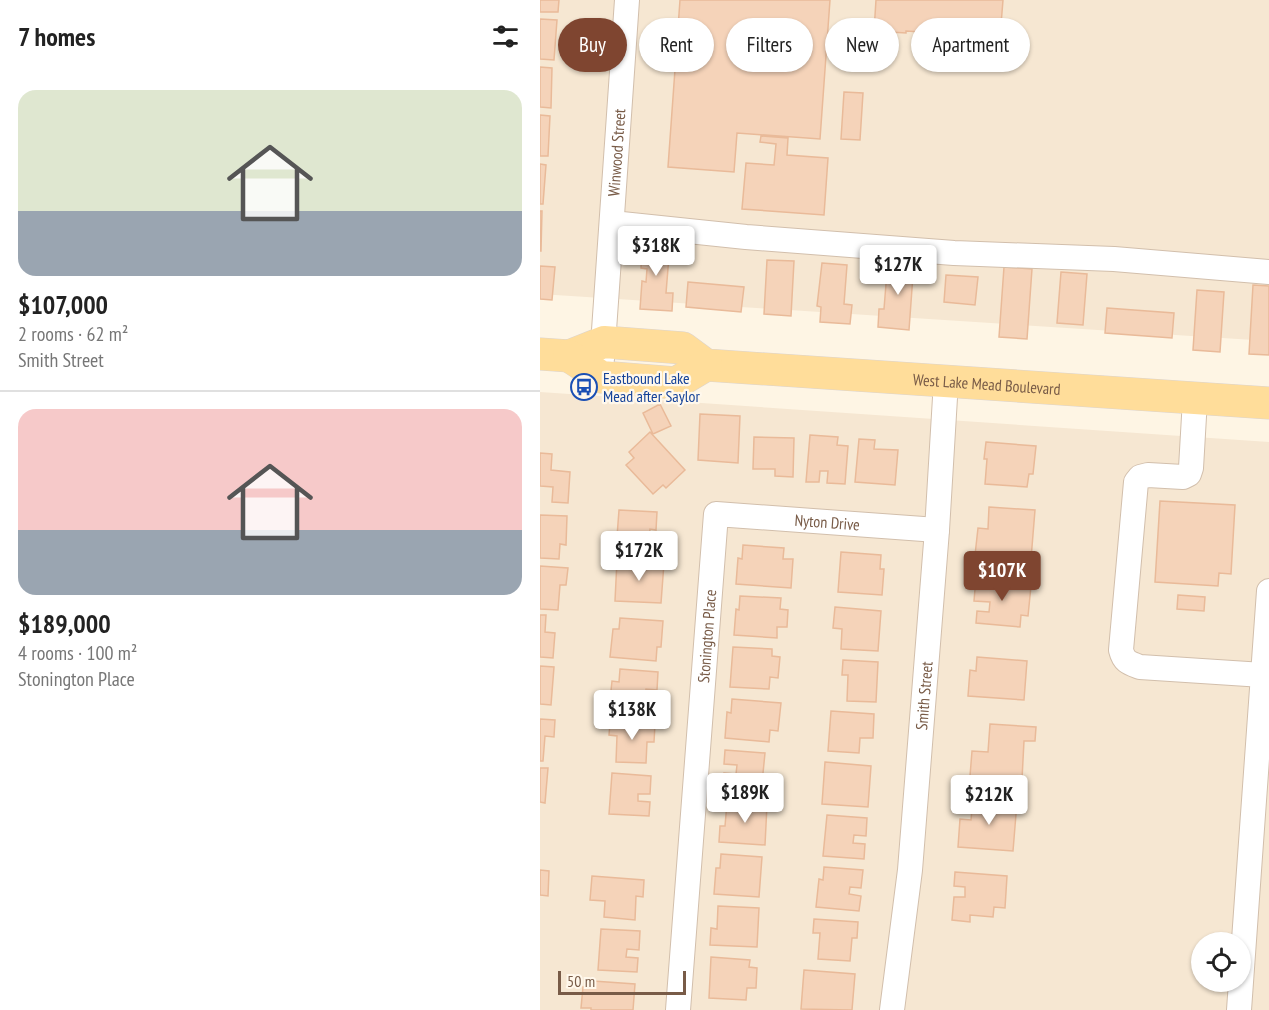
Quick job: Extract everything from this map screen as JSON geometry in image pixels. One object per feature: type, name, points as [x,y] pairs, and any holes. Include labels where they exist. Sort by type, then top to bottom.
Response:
[{"type":"main road","points":[[604,342],[683,348],[706,366],[676,383],[601,377],[555,355],[604,342]]},
{"type":"main road","name":"West Lake Mead Boulevard","points":[[706,366],[1269,403]]},
{"type":"street","name":"Winwood Street","points":[[601,377],[627,0]]},
{"type":"street","points":[[612,223],[746,237],[954,253],[1114,259],[1269,272]]},
{"type":"street","name":"Smith Street","points":[[892,1010],[910,870],[937,530],[946,381]]},
{"type":"street","points":[[1195,399],[1189,474],[1184,477],[1148,475],[1140,477],[1137,482],[1121,650],[1123,658],[1140,667],[1263,675]]},
{"type":"street","name":"Nyton Drive","points":[[716,513],[937,530]]},
{"type":"street","name":"Stonington Place","points":[[678,1010],[716,513]]},
{"type":"street","points":[[1239,1010],[1269,591]]},
{"type":"shaded area","points":[[540,0],[1269,0],[1269,341],[540,294]]},
{"type":"shaded area","points":[[540,392],[1269,442],[1269,1010],[540,1010]]},
{"type":"building","points":[[540,0],[559,0],[558,12],[540,12]]},
{"type":"building","points":[[680,0],[830,0],[829,18],[825,18],[825,70],[820,139],[737,133],[734,172],[668,167],[675,72],[714,72],[714,18],[679,18]]},
{"type":"building","points":[[876,0],[1003,0],[1002,18],[911,18],[911,31],[906,31],[906,33],[899,33],[899,18],[875,18]]},
{"type":"building","points":[[540,19],[557,20],[554,60],[540,59]]},
{"type":"building","points":[[540,67],[552,68],[551,108],[540,107]]},
{"type":"building","points":[[844,92],[863,93],[860,140],[841,139]]},
{"type":"building","points":[[540,115],[550,116],[548,156],[540,156]]},
{"type":"building","points":[[761,136],[788,138],[787,155],[828,158],[824,215],[742,209],[746,163],[774,165],[776,144],[760,142]]},
{"type":"building","points":[[540,164],[546,165],[543,204],[540,204]]},
{"type":"building","points":[[540,211],[542,211],[541,251],[540,251]]},
{"type":"building","points":[[642,242],[670,244],[666,293],[673,293],[672,311],[640,309],[642,281],[646,282],[647,269],[641,268]]},
{"type":"building","points":[[888,259],[914,261],[909,330],[878,327],[879,309],[884,309]]},
{"type":"building","points":[[767,260],[794,261],[791,316],[764,314]]},
{"type":"building","points":[[822,263],[847,265],[844,304],[852,305],[850,324],[820,322],[821,307],[817,306]]},
{"type":"building","points":[[540,266],[555,267],[552,300],[540,299]]},
{"type":"building","points":[[1004,267],[1032,269],[1027,339],[999,337]]},
{"type":"building","points":[[1061,272],[1087,274],[1083,325],[1057,323]]},
{"type":"building","points":[[946,275],[978,277],[975,305],[944,302]]},
{"type":"building","points":[[688,282],[744,287],[741,312],[686,307]]},
{"type":"building","points":[[1253,285],[1269,286],[1269,355],[1249,354]]},
{"type":"building","points":[[1197,290],[1224,292],[1220,352],[1193,350]]},
{"type":"building","points":[[1107,308],[1174,313],[1172,338],[1105,333]]},
{"type":"building","points":[[660,404],[671,426],[653,434],[643,413]]},
{"type":"building","points":[[700,414],[740,416],[738,463],[698,460]]},
{"type":"building","points":[[650,432],[685,470],[666,488],[663,485],[653,494],[626,465],[634,458],[629,452]]},
{"type":"building","points":[[810,435],[838,437],[837,445],[848,446],[845,484],[827,483],[828,471],[820,471],[819,482],[806,482]]},
{"type":"building","points":[[754,437],[794,438],[793,477],[775,476],[775,469],[753,469]]},
{"type":"building","points":[[859,439],[875,440],[874,449],[898,450],[895,485],[855,482]]},
{"type":"building","points":[[986,442],[1036,446],[1033,474],[1029,474],[1027,487],[985,484]]},
{"type":"building","points":[[540,453],[552,454],[551,470],[570,472],[568,503],[552,502],[553,487],[540,486]]},
{"type":"building","points":[[1160,501],[1235,505],[1231,574],[1219,573],[1218,586],[1155,582]]},
{"type":"building","points":[[989,507],[1035,510],[1031,559],[975,555],[978,528],[988,529]]},
{"type":"building","points":[[619,510],[657,512],[656,530],[650,529],[648,552],[616,550]]},
{"type":"building","points":[[540,515],[567,516],[566,545],[560,544],[559,559],[540,558]]},
{"type":"building","points":[[743,545],[784,548],[783,559],[793,559],[791,588],[736,584],[738,558],[742,559]]},
{"type":"building","points":[[841,552],[881,555],[880,569],[884,569],[882,595],[838,592]]},
{"type":"building","points":[[617,560],[664,563],[661,603],[615,601]]},
{"type":"building","points":[[540,566],[568,568],[566,585],[560,585],[558,610],[540,609]]},
{"type":"building","points":[[976,577],[995,578],[994,583],[1031,586],[1028,616],[1021,615],[1020,627],[976,623],[977,611],[989,612],[990,602],[974,601]]},
{"type":"building","points":[[1178,595],[1205,597],[1204,611],[1177,609]]},
{"type":"building","points":[[740,596],[781,598],[780,609],[788,610],[787,627],[777,627],[777,638],[734,635],[736,609],[739,610]]},
{"type":"building","points":[[835,607],[881,611],[878,651],[841,649],[842,629],[833,628]]},
{"type":"building","points":[[540,615],[546,615],[545,632],[555,633],[553,658],[540,657]]},
{"type":"building","points":[[620,618],[663,621],[661,647],[657,647],[656,661],[610,657],[613,629],[619,629]]},
{"type":"building","points":[[733,647],[772,649],[772,656],[780,657],[778,678],[770,677],[769,689],[730,687]]},
{"type":"building","points":[[977,657],[1027,661],[1024,700],[968,696],[970,670],[976,671]]},
{"type":"building","points":[[843,660],[878,662],[876,702],[847,701],[848,675],[842,675]]},
{"type":"building","points":[[540,666],[554,667],[551,705],[540,704]]},
{"type":"building","points":[[620,669],[658,672],[657,690],[646,689],[645,697],[657,699],[656,713],[609,710],[612,681],[619,682]]},
{"type":"building","points":[[732,699],[781,703],[778,731],[770,730],[769,742],[725,738],[727,712],[731,713]]},
{"type":"building","points":[[831,711],[874,714],[873,738],[860,738],[859,753],[828,751]]},
{"type":"building","points":[[540,719],[555,720],[554,737],[545,736],[543,761],[540,761]]},
{"type":"building","points":[[610,723],[655,724],[654,742],[647,742],[646,763],[616,762],[617,736],[609,735]]},
{"type":"building","points":[[990,724],[1036,727],[1035,741],[1024,741],[1022,779],[970,776],[972,751],[988,752]]},
{"type":"building","points":[[725,750],[765,753],[761,793],[722,790],[724,773],[736,774],[737,765],[724,764]]},
{"type":"building","points":[[825,762],[871,766],[868,807],[822,804]]},
{"type":"building","points":[[540,768],[548,768],[545,803],[540,802]]},
{"type":"building","points":[[612,773],[651,776],[650,794],[638,794],[638,801],[650,802],[649,816],[609,814]]},
{"type":"building","points":[[973,798],[1017,802],[1013,851],[958,847],[960,819],[971,820]]},
{"type":"building","points":[[727,803],[767,805],[765,845],[719,842],[720,826],[725,826]]},
{"type":"building","points":[[827,815],[867,818],[866,836],[854,835],[853,843],[865,844],[864,859],[823,856]]},
{"type":"building","points":[[721,854],[762,857],[759,897],[714,894],[716,868],[720,868]]},
{"type":"building","points":[[824,867],[863,870],[861,888],[850,887],[849,894],[861,896],[859,911],[816,907],[819,879],[823,880]]},
{"type":"building","points":[[540,870],[549,871],[548,896],[540,895]]},
{"type":"building","points":[[955,872],[1007,876],[1005,908],[994,907],[993,917],[970,915],[970,922],[952,920],[954,897],[965,897],[965,887],[954,886]]},
{"type":"building","points":[[592,876],[644,880],[643,897],[636,896],[635,920],[604,917],[605,901],[590,900]]},
{"type":"building","points":[[718,906],[759,908],[757,947],[710,945],[711,928],[717,929]]},
{"type":"building","points":[[814,919],[858,922],[857,938],[852,938],[850,961],[818,959],[820,933],[813,933]]},
{"type":"building","points":[[601,929],[640,931],[639,950],[627,949],[626,957],[638,958],[637,972],[598,970]]},
{"type":"building","points":[[711,957],[750,960],[749,967],[757,968],[756,988],[747,988],[746,1000],[709,998]]},
{"type":"building","points":[[804,970],[855,974],[852,1010],[801,1009]]},
{"type":"building","points":[[593,981],[635,984],[633,1010],[581,1008],[583,987],[593,987]]},
{"type":"place","name":"Eastbound Lake Mead after Saylor","points":[[584,387]]}]
